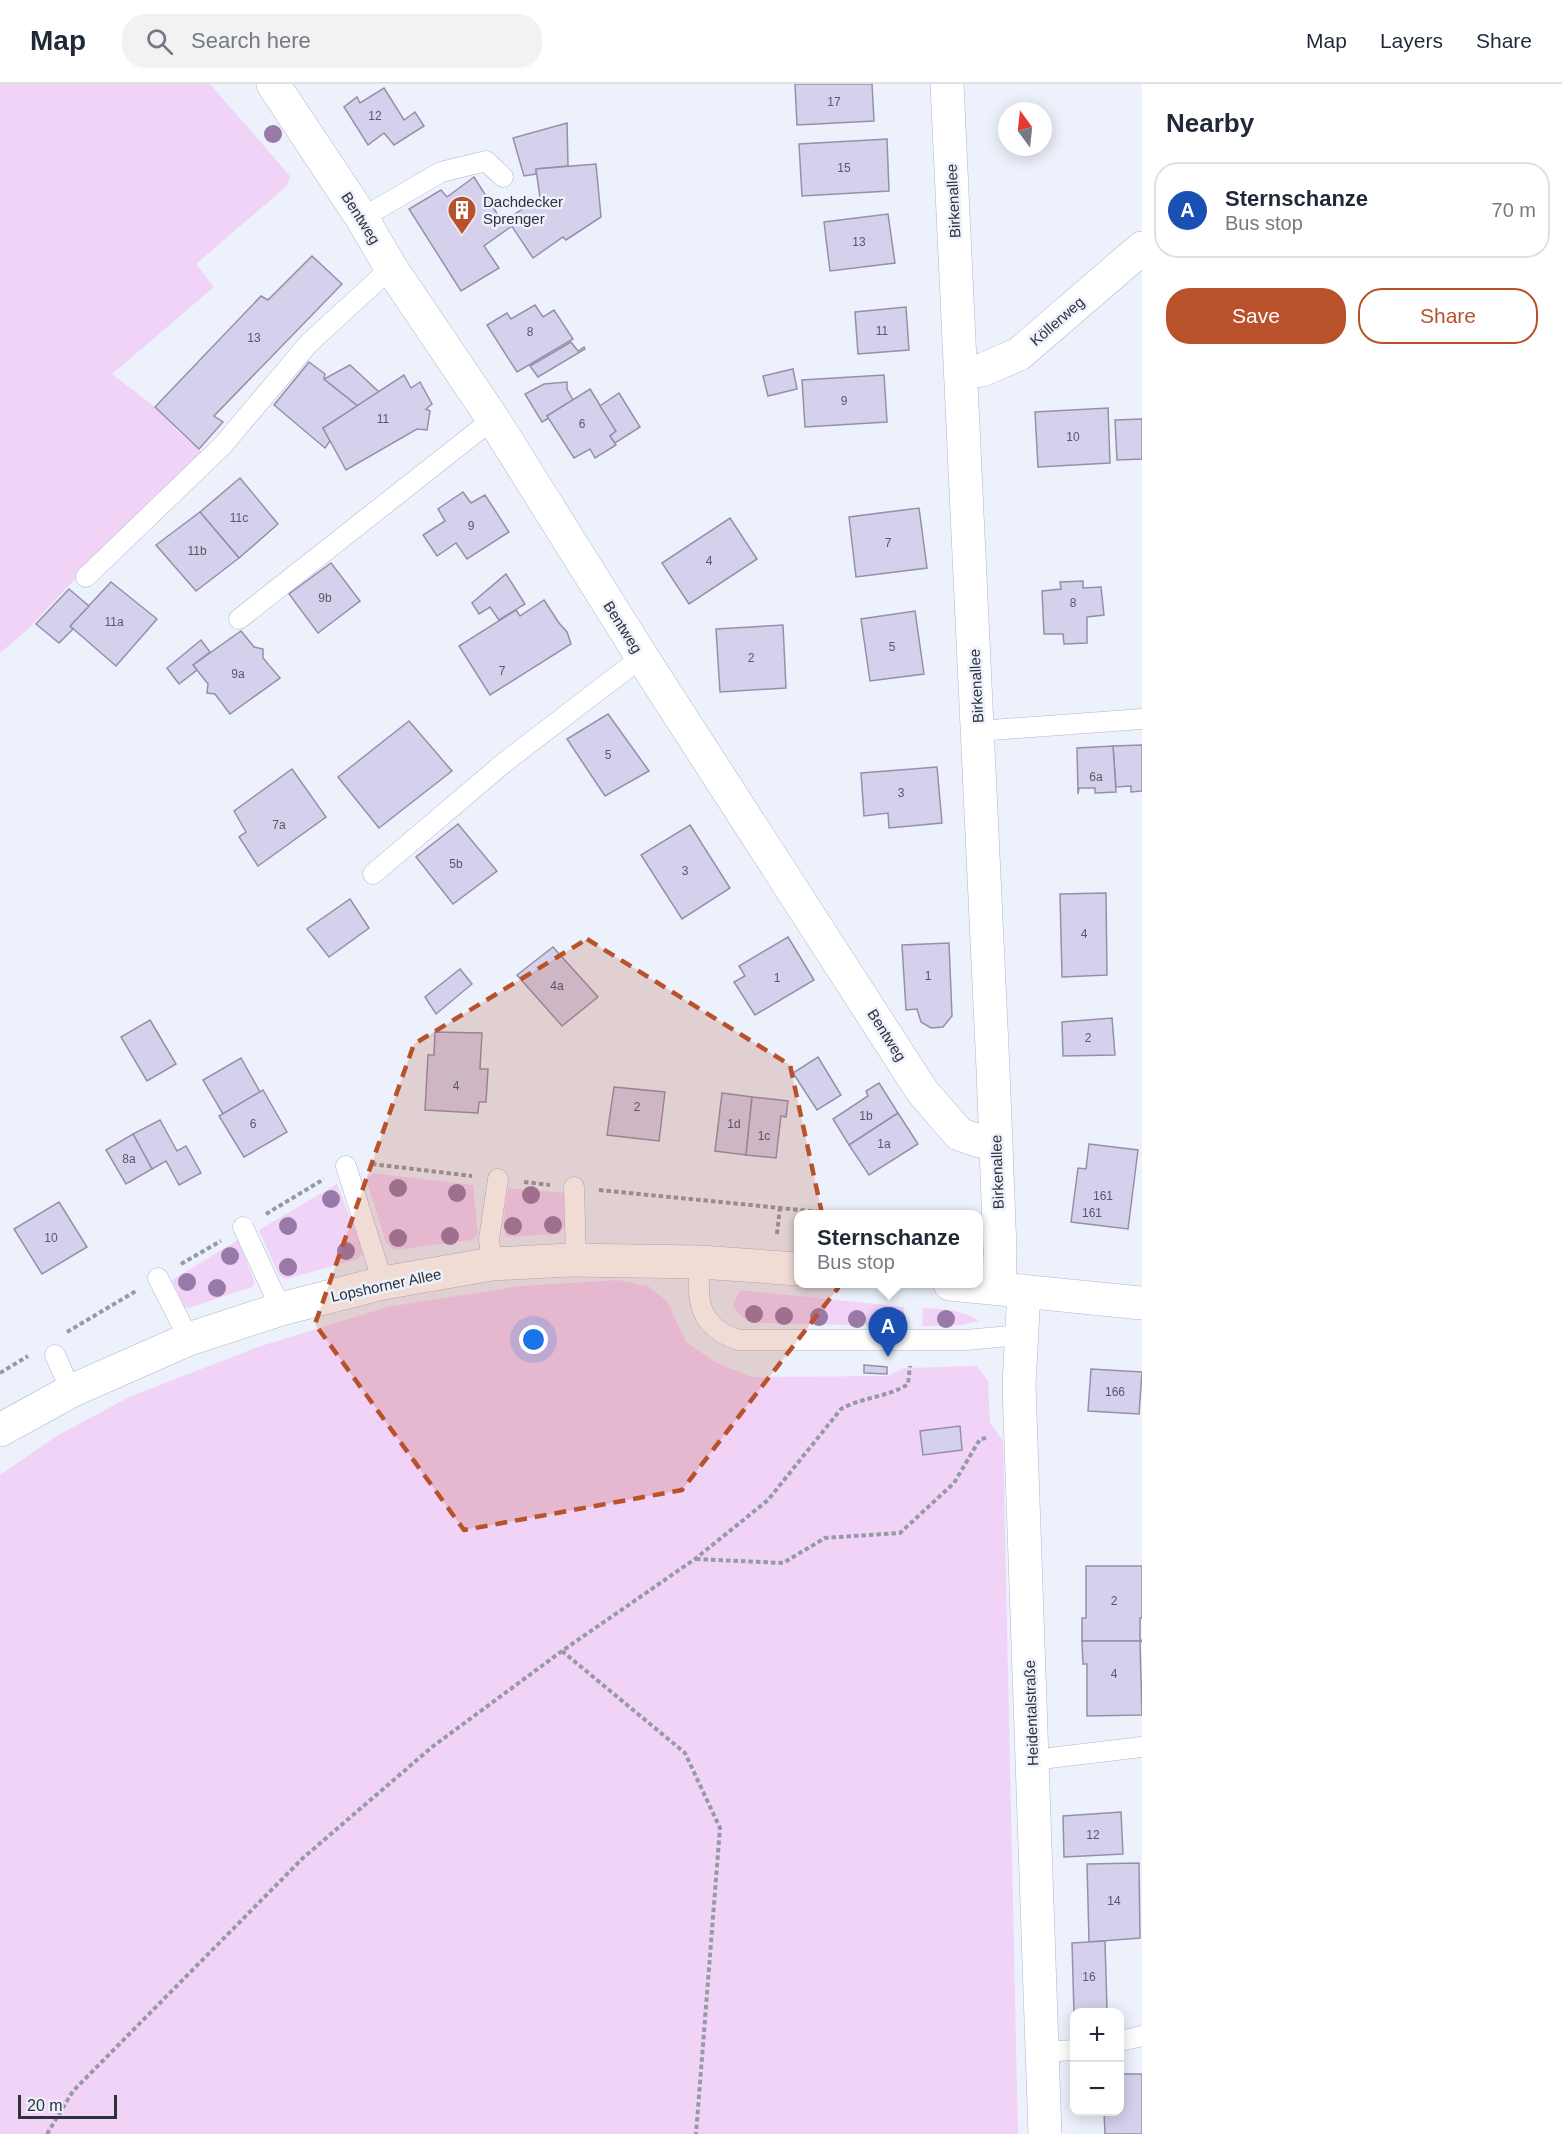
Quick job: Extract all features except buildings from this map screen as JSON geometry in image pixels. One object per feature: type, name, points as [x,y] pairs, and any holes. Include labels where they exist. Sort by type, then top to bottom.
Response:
[{"type":"street","name":"Bentweg","points":[[273,84],[493,419],[642,657],[922,1091],[959,1134],[979,1142],[996,1139]]},
{"type":"street","name":"Birkenallee","points":[[947,84],[996,1139],[1012,1290]]},
{"type":"street","name":"Köllerweg","points":[[961,372],[982,370],[1019,354],[1142,248]]},
{"type":"street","name":"Lopshorner Allee","points":[[0,1430],[71,1391],[189,1340],[282,1309],[384,1283],[492,1264],[576,1260],[700,1262],[794,1269]]},
{"type":"street","points":[[983,1287],[1142,1303]]},
{"type":"street","name":"Heidentalstraße","points":[[1012,1290],[1021,1335],[1018,1385],[1045,2134]]},
{"type":"lane","points":[[362,218],[441,172],[486,160],[503,177]]},
{"type":"lane","points":[[86,577],[222,445],[309,343],[392,268]]},
{"type":"lane","points":[[239,619],[493,419]]},
{"type":"lane","points":[[373,874],[505,762],[642,657]]},
{"type":"lane","points":[[978,731],[1142,719]]},
{"type":"lane","points":[[346,1166],[384,1283]]},
{"type":"lane","points":[[492,1264],[489,1239],[498,1179]]},
{"type":"lane","points":[[574,1187],[576,1260]]},
{"type":"lane","points":[[243,1227],[282,1309]]},
{"type":"lane","points":[[700,1262],[698,1293],[701,1310],[711,1325],[724,1335],[738,1340],[966,1340],[1021,1335]]},
{"type":"lane","points":[[158,1278],[189,1340]]},
{"type":"lane","points":[[57,1345],[71,1391]]},
{"type":"lane","points":[[1033,1760],[1142,1747]]},
{"type":"lane","points":[[1124,2040],[1142,2036]]},
{"type":"lane","points":[[1042,2052],[1070,2050]]},
{"type":"path","points":[[57,1345],[158,1278],[346,1166],[363,1163],[797,1210]]},
{"type":"path","points":[[777,1238],[780,1208]]},
{"type":"path","points":[[47,2134],[73,2091],[303,1858],[432,1747],[562,1651],[695,1559],[768,1500],[841,1409],[855,1401],[900,1389],[908,1383],[910,1340]]},
{"type":"path","points":[[0,1373],[35,1352]]},
{"type":"path","points":[[695,1559],[783,1563],[825,1538],[900,1533],[954,1483],[980,1439],[1020,1433]]},
{"type":"path","points":[[562,1651],[685,1753],[720,1828],[696,2134]]},
{"type":"highlighted area","points":[[587,939],[790,1065],[838,1288],[682,1490],[464,1530],[315,1324],[414,1044]]},
{"type":"shaded area","points":[[0,84],[210,84],[290,176],[287,186],[196,264],[214,287],[112,374],[155,407],[177,431],[203,453],[152,498],[24,633],[0,653]]},
{"type":"shaded area","points":[[373,1173],[473,1185],[478,1234],[472,1240],[394,1250],[386,1243],[366,1179]]},
{"type":"shaded area","points":[[337,1184],[363,1252],[358,1259],[286,1279],[279,1275],[259,1230]]},
{"type":"shaded area","points":[[508,1188],[564,1193],[565,1226],[560,1234],[506,1237],[503,1225]]},
{"type":"shaded area","points":[[238,1240],[255,1283],[252,1287],[189,1308],[184,1306],[172,1280]]},
{"type":"shaded area","points":[[618,1280],[648,1286],[667,1301],[686,1342],[717,1363],[751,1377],[887,1376],[904,1368],[977,1366],[988,1381],[990,1423],[1003,1441],[1018,2134],[0,2134],[0,1475],[55,1437],[129,1397],[258,1347],[387,1307],[520,1286]]},
{"type":"shaded area","points":[[741,1290],[904,1307],[903,1326],[756,1323],[742,1316],[733,1304]]},
{"type":"shaded area","points":[[923,1308],[959,1312],[979,1321],[962,1325],[922,1326]]},
{"type":"place","name":"Dachdecker Sprenger","points":[[462,236]]},
{"type":"place","name":"Sternschanze","points":[[888,1357]]}]
